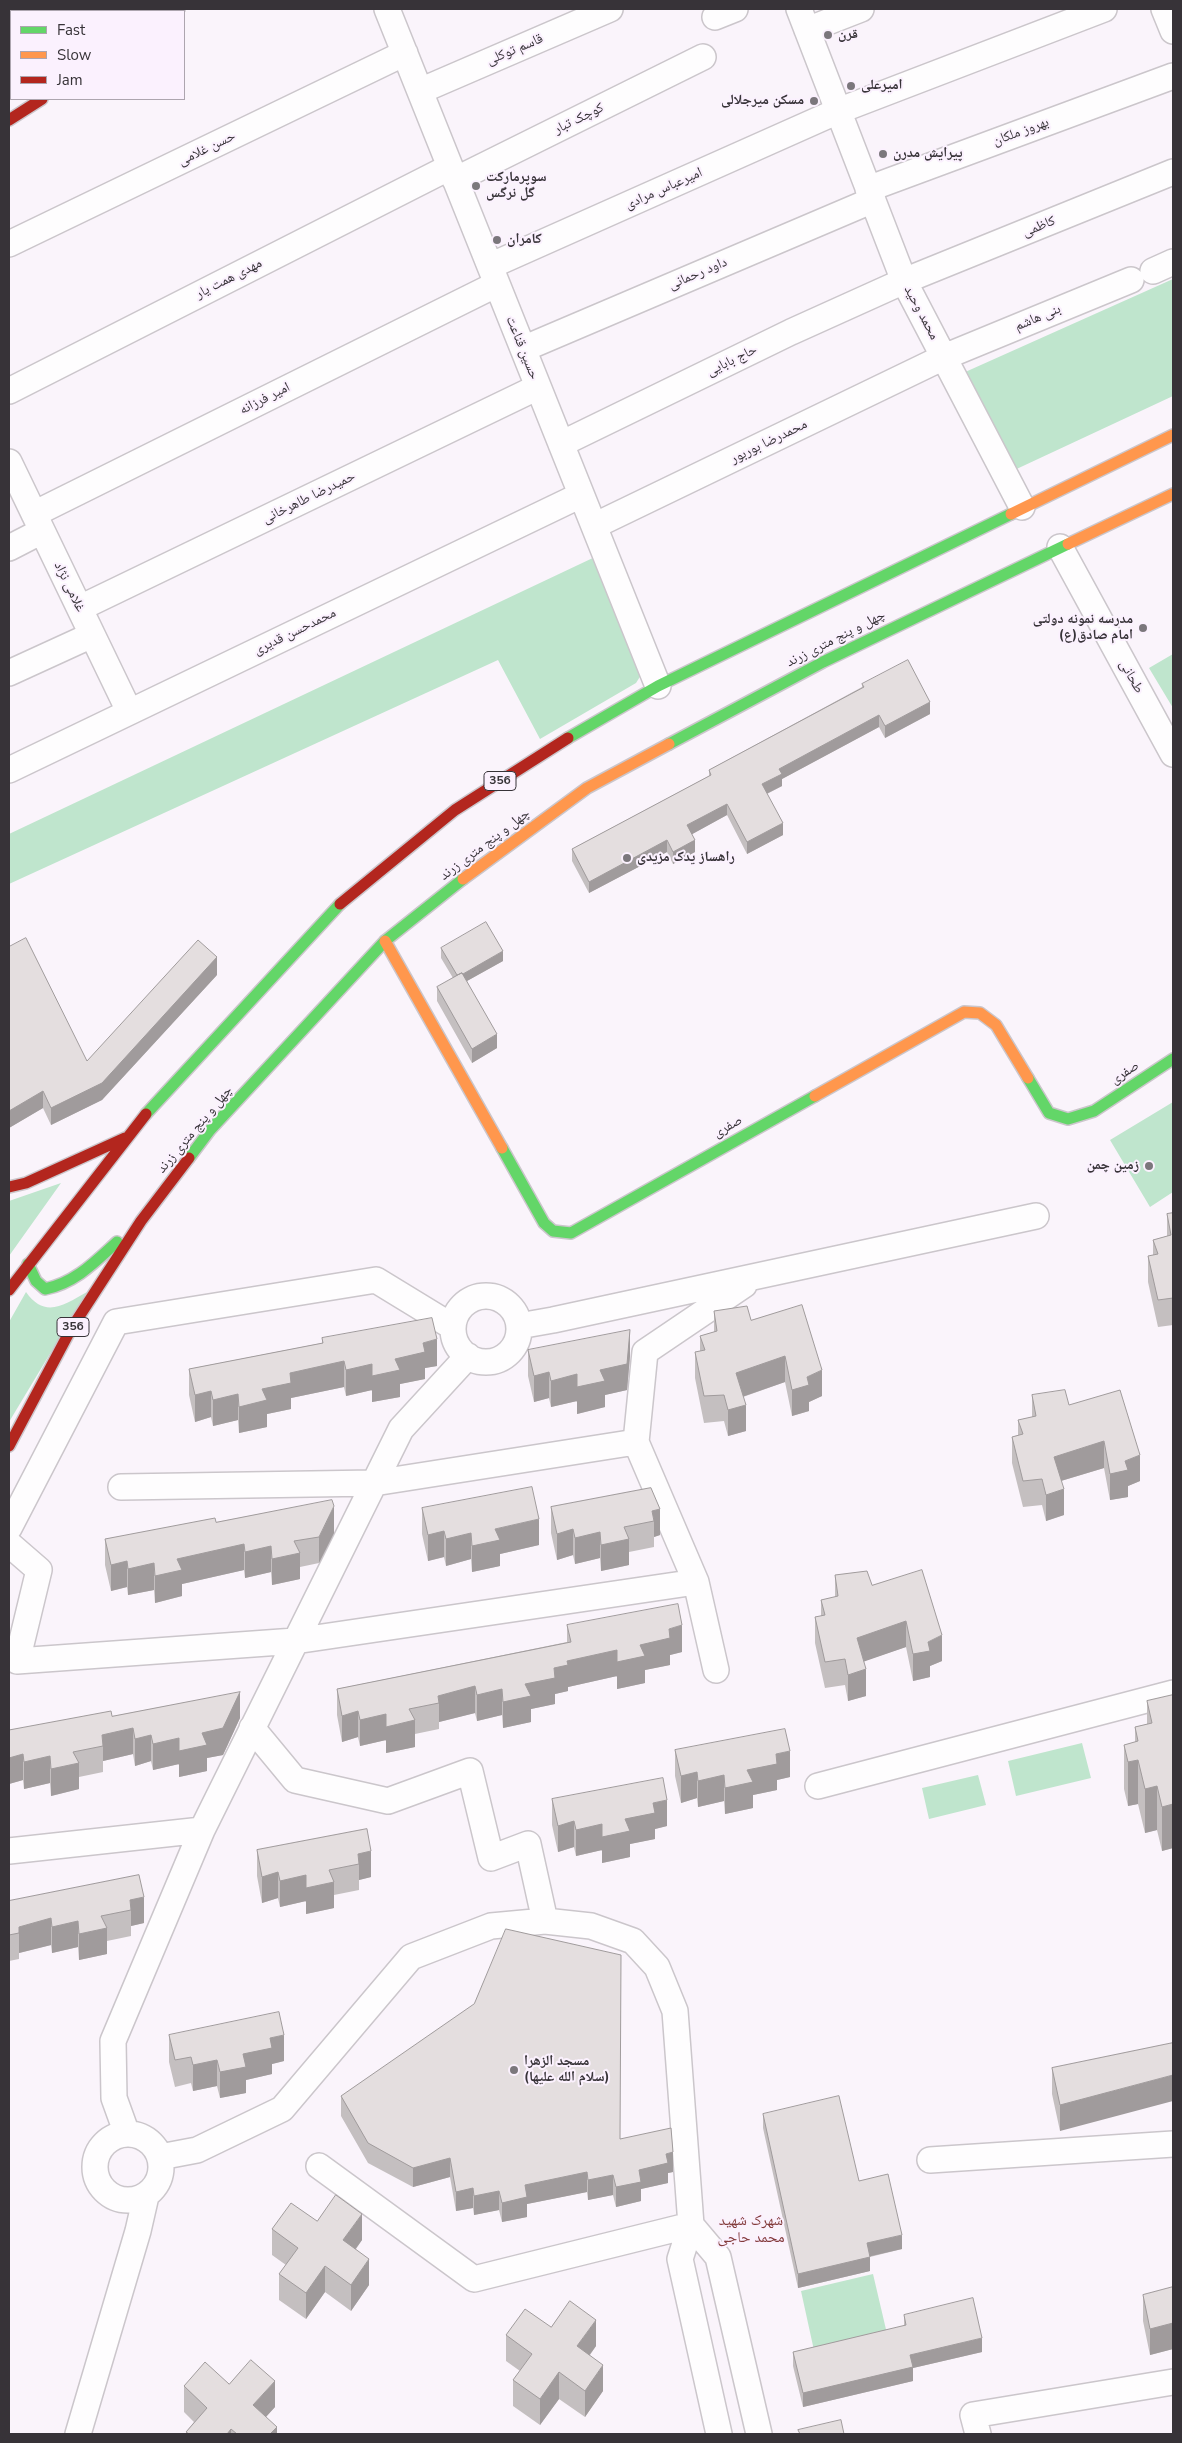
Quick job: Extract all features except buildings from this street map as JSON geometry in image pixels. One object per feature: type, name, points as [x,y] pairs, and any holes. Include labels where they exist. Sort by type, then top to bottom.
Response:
[{"type":"main road","points":[[9,120],[40,100]]},
{"type":"main road","name":"356","points":[[9,1290],[125,1138],[159,1098],[343,901],[455,810],[557,744],[658,686],[1173,435]]},
{"type":"main road","name":"چهل و پنج متری زرند","points":[[11,1442],[71,1329],[142,1221],[210,1130],[386,941],[482,864],[587,788],[822,662],[1173,494]]},
{"type":"main road","name":"صفری","points":[[386,941],[544,1223],[553,1231],[571,1233],[964,1012],[980,1013],[996,1025],[1049,1113],[1068,1119],[1094,1111],[1173,1059]]},
{"type":"main road","points":[[9,1187],[26,1183],[125,1138]]},
{"type":"main road","points":[[28,1264],[36,1281],[45,1290],[58,1288],[81,1273],[142,1221]]},
{"type":"street","name":"حسین قناعت","points":[[387,9],[658,686]]},
{"type":"street","name":"قاسم توکلی","points":[[420,91],[610,9]]},
{"type":"street","points":[[803,20],[861,9]]},
{"type":"street","points":[[838,111],[1104,9]]},
{"type":"street","points":[[1164,9],[1173,32]]},
{"type":"street","name":"محمد وحید","points":[[803,20],[904,281],[1022,507]]},
{"type":"street","name":"حسن غلامی","points":[[9,244],[405,53]]},
{"type":"street","name":"کوچک تبار","points":[[453,174],[703,58]]},
{"type":"street","name":"بهروز ملکان","points":[[870,194],[1173,76]]},
{"type":"street","name":"امیرعباس مرادی","points":[[493,275],[838,111]]},
{"type":"street","name":"کاظمی","points":[[904,281],[1173,172]]},
{"type":"street","name":"مهدی همت یار","points":[[9,391],[453,174]]},
{"type":"street","name":"داود رحمانی","points":[[523,348],[870,194]]},
{"type":"street","name":"بنی هاشم","points":[[944,357],[1153,271]]},
{"type":"street","name":"امیر فرزانه","points":[[9,548],[38,523],[493,275]]},
{"type":"street","name":"حاج بابایی","points":[[561,444],[791,332],[904,281]]},
{"type":"street","name":"محمدرضا بوربور","points":[[594,526],[944,357]]},
{"type":"street","name":"حمیدرضا طاهرخانی","points":[[80,608],[538,387]]},
{"type":"street","name":"غلامی نژاد","points":[[9,462],[129,712]]},
{"type":"street","name":"محمدحسن قدیری","points":[[9,770],[581,495]]},
{"type":"street","name":"طحانی","points":[[1060,547],[1173,754]]},
{"type":"street","points":[[9,672],[92,634]]},
{"type":"street","points":[[519,1326],[1036,1216]]},
{"type":"street","points":[[716,1670],[696,1582],[636,1442],[645,1352],[755,1277]]},
{"type":"street","points":[[9,1528],[116,1322],[376,1280],[453,1327]]},
{"type":"street","points":[[482,1296],[504,1301],[511,1307],[519,1326],[515,1345],[508,1353],[490,1361],[479,1361],[468,1356],[460,1349],[455,1339],[453,1327],[456,1316],[462,1306],[482,1296]]},
{"type":"street","points":[[127,2134],[114,2098],[113,2041],[202,1830],[401,1429],[468,1356]]},
{"type":"street","points":[[120,1488],[374,1483],[636,1442]]},
{"type":"street","points":[[9,1544],[39,1570],[17,1661],[295,1641],[696,1582]]},
{"type":"street","points":[[818,1786],[1173,1693]]},
{"type":"street","points":[[252,1728],[295,1780],[388,1801],[470,1771],[491,1858],[528,1844],[545,1921]]},
{"type":"street","points":[[9,1851],[202,1830]]},
{"type":"street","points":[[160,2157],[197,2150],[282,2109],[411,1957],[491,1926],[545,1921],[591,1926],[632,1941],[657,1966],[675,2011],[691,2225],[680,2259],[719,2434]]},
{"type":"street","points":[[137,2135],[155,2147],[160,2157],[159,2179],[146,2196],[125,2201],[105,2192],[98,2184],[94,2162],[98,2151],[105,2142],[115,2136],[137,2135]]},
{"type":"street","points":[[930,2160],[1173,2144]]},
{"type":"street","points":[[319,2166],[474,2279],[691,2225]]},
{"type":"street","points":[[78,2434],[138,2231],[146,2196]]},
{"type":"street","points":[[691,2225],[718,2257],[759,2434]]},
{"type":"street","points":[[978,2434],[973,2414],[1173,2382]]},
{"type":"green space","points":[[1173,279],[1173,396],[1008,473],[963,373]]},
{"type":"green space","points":[[597,556],[641,675],[636,683],[540,739],[498,660],[9,884],[9,834]]},
{"type":"green space","points":[[1173,654],[1173,708],[1149,668]]},
{"type":"green space","name":"زمین چمن","points":[[1173,1102],[1173,1192],[1150,1207],[1110,1140]]},
{"type":"green space","points":[[61,1183],[9,1256],[9,1201]]},
{"type":"green space","points":[[26,1292],[40,1305],[55,1307],[63,1305],[87,1292],[9,1422],[9,1322]]},
{"type":"green space","points":[[1082,1743],[1091,1778],[1016,1796],[1008,1761]]},
{"type":"green space","points":[[978,1775],[986,1805],[929,1819],[922,1788]]},
{"type":"green space","points":[[873,2274],[888,2338],[815,2355],[801,2291]]},
{"type":"traffic: fast","points":[[568,738],[658,686],[1011,514]]},
{"type":"traffic: fast","points":[[669,744],[823,662],[1068,544]]},
{"type":"traffic: fast","points":[[189,1158],[210,1130],[385,941],[463,879]]},
{"type":"traffic: fast","points":[[146,1114],[340,904]]},
{"type":"traffic: fast","points":[[1028,1078],[1049,1113],[1068,1119],[1094,1111],[1173,1059]]},
{"type":"traffic: fast","points":[[502,1148],[544,1223],[553,1231],[571,1233],[815,1096]]},
{"type":"traffic: fast","points":[[28,1264],[36,1281],[45,1289],[75,1277],[117,1242]]},
{"type":"traffic: slow","points":[[1011,514],[1173,435]]},
{"type":"traffic: slow","points":[[1068,544],[1173,494]]},
{"type":"traffic: slow","points":[[463,879],[587,788],[669,744]]},
{"type":"traffic: slow","points":[[385,941],[502,1148]]},
{"type":"traffic: slow","points":[[815,1096],[964,1012],[980,1013],[996,1025],[1028,1078]]},
{"type":"traffic: jam","points":[[9,120],[40,100]]},
{"type":"traffic: jam","points":[[340,904],[455,810],[568,738]]},
{"type":"traffic: jam","points":[[9,1290],[146,1114]]},
{"type":"traffic: jam","points":[[9,1187],[26,1183],[125,1138]]},
{"type":"traffic: jam","points":[[9,1446],[71,1329],[141,1221],[189,1158]]},
{"type":"place","name":"قرن","points":[[828,35]]},
{"type":"place","name":"امیرعلی","points":[[851,86]]},
{"type":"place","name":"مسکن میرجلالی","points":[[814,101]]},
{"type":"place","name":"پیرایش مدرن","points":[[883,154]]},
{"type":"place","name":"سوپرمارکت گل نرگس","points":[[476,186]]},
{"type":"place","name":"کامران","points":[[497,240]]},
{"type":"place","name":"مدرسه نمونه دولتی امام صادق(ع)","points":[[1143,628]]},
{"type":"place","name":"راهساز یدک مزیدی","points":[[627,858]]},
{"type":"place","name":"زمین چمن","points":[[1149,1166]]},
{"type":"place","name":"مسجد الزهرا (سلام الله علیها)","points":[[514,2070]]},
{"type":"district","name":"شهرک شهید محمد حاجی","points":[[751,2230]]}]
